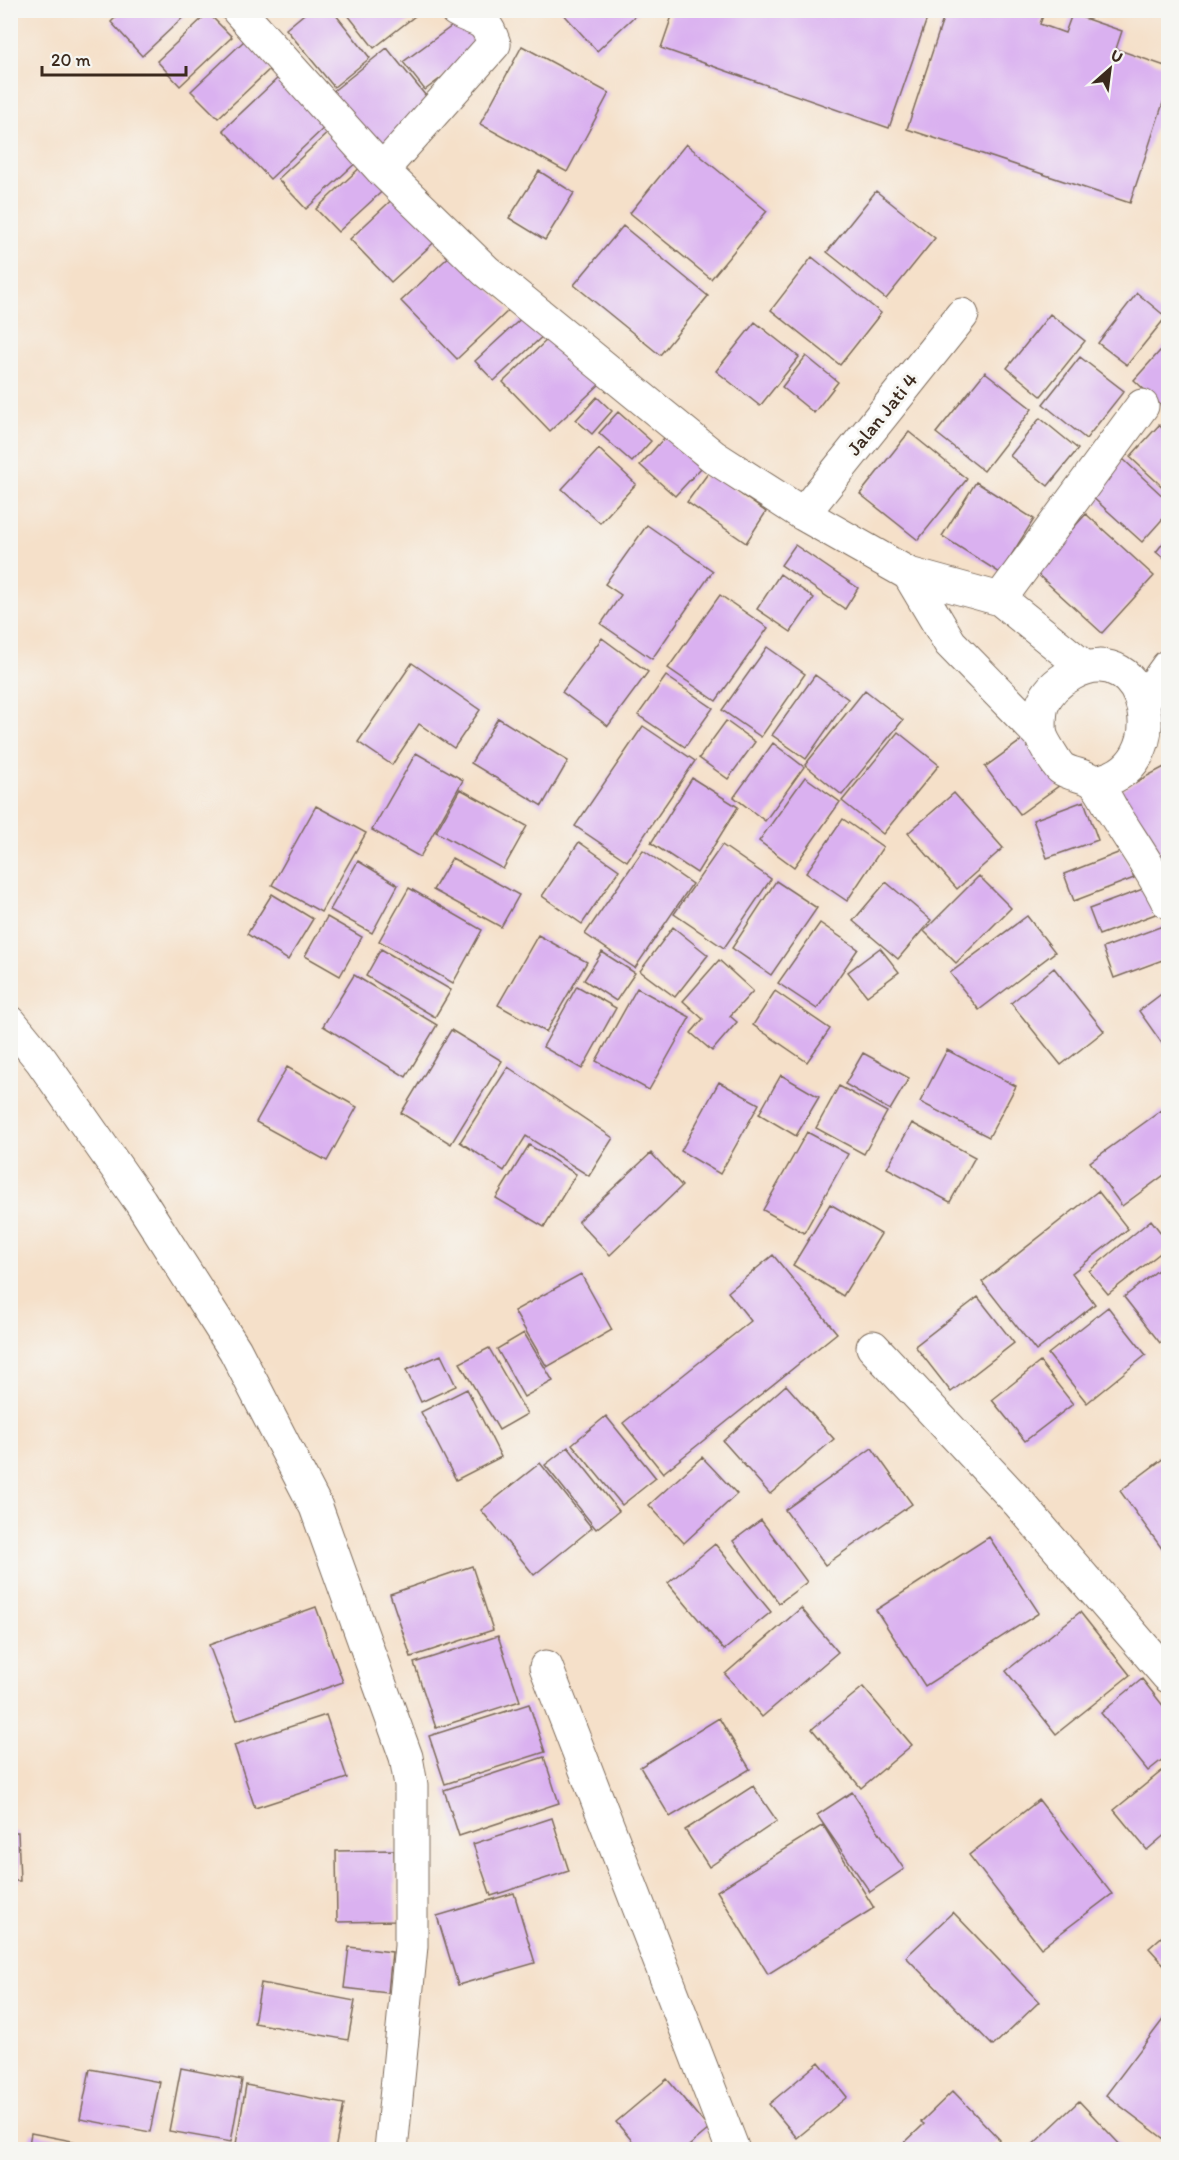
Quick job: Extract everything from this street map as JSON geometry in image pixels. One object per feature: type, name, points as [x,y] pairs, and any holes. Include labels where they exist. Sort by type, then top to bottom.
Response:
[{"type":"street","points":[[238,10],[382,170],[486,270],[714,457],[802,513],[909,574],[1000,599],[1084,667]]},
{"type":"street","points":[[382,170],[494,44],[491,33],[484,22],[456,10]]},
{"type":"street","name":"Jalan Jati 4","points":[[802,513],[962,315]]},
{"type":"street","points":[[1000,599],[1142,406]]},
{"type":"street","points":[[909,574],[950,643],[1041,736],[1060,768],[1094,782],[1114,780],[1132,771],[1162,742],[1154,708],[1148,694],[1132,676],[1109,666],[1084,667],[1058,681],[1042,706],[1041,736]]},
{"type":"street","points":[[1148,694],[1168,666]]},
{"type":"street","points":[[1094,782],[1168,902]]},
{"type":"street","points":[[10,1022],[41,1060],[140,1201],[235,1350],[315,1507],[406,1757],[411,1785],[411,1946],[391,2150]]},
{"type":"street","points":[[873,1347],[1019,1503],[1168,1676]]},
{"type":"street","points":[[546,1666],[733,2150]]},
{"type":"building","points":[[123,10],[191,10],[142,56],[111,22]]},
{"type":"building","points":[[309,10],[332,10],[370,58],[334,87],[286,29]]},
{"type":"building","points":[[344,10],[419,10],[420,12],[374,48]]},
{"type":"building","points":[[560,10],[641,10],[597,51]]},
{"type":"building","points":[[674,10],[930,10],[889,128],[661,48]]},
{"type":"building","points":[[946,10],[1045,10],[1040,24],[1065,33],[1072,14],[1122,31],[1116,49],[1168,67],[1168,88],[1130,203],[907,129]]},
{"type":"building","points":[[208,13],[232,37],[180,86],[157,61]]},
{"type":"building","points":[[463,18],[485,45],[425,90],[403,62]]},
{"type":"building","points":[[245,40],[271,68],[218,118],[191,91]]},
{"type":"building","points":[[522,46],[609,93],[567,172],[480,124]]},
{"type":"building","points":[[387,48],[434,106],[374,154],[327,96]]},
{"type":"building","points":[[280,76],[327,125],[270,179],[223,130]]},
{"type":"building","points":[[332,129],[360,159],[306,209],[278,179]]},
{"type":"building","points":[[686,144],[767,211],[711,279],[630,213]]},
{"type":"building","points":[[367,161],[390,184],[338,232],[316,209]]},
{"type":"building","points":[[539,171],[574,193],[545,240],[509,218]]},
{"type":"building","points":[[876,191],[935,238],[886,299],[827,252]]},
{"type":"building","points":[[400,192],[441,236],[391,282],[350,239]]},
{"type":"building","points":[[623,226],[708,296],[660,355],[574,285]]},
{"type":"building","points":[[454,252],[509,310],[457,359],[401,301]]},
{"type":"building","points":[[812,257],[881,313],[840,365],[771,310]]},
{"type":"building","points":[[1137,293],[1166,317],[1127,365],[1098,343]]},
{"type":"building","points":[[526,314],[545,334],[494,381],[475,361]]},
{"type":"building","points":[[1050,314],[1085,341],[1041,396],[1007,368]]},
{"type":"building","points":[[755,322],[799,357],[760,406],[716,371]]},
{"type":"building","points":[[554,333],[601,383],[550,431],[503,382]]},
{"type":"building","points":[[1168,342],[1168,401],[1163,407],[1134,380]]},
{"type":"building","points":[[806,356],[838,382],[814,413],[782,387]]},
{"type":"building","points":[[1080,357],[1124,391],[1086,439],[1043,404]]},
{"type":"building","points":[[985,372],[1032,409],[984,471],[936,433]]},
{"type":"building","points":[[597,397],[612,411],[592,434],[576,420]]},
{"type":"building","points":[[618,412],[651,441],[632,462],[599,433]]},
{"type":"building","points":[[1040,418],[1078,449],[1048,486],[1010,456]]},
{"type":"building","points":[[1159,425],[1168,434],[1168,492],[1130,457]]},
{"type":"building","points":[[909,432],[967,479],[918,540],[860,494]]},
{"type":"building","points":[[665,437],[701,468],[675,496],[640,465]]},
{"type":"building","points":[[599,449],[636,484],[600,523],[562,489]]},
{"type":"building","points":[[1123,459],[1168,501],[1168,513],[1142,542],[1090,495]]},
{"type":"building","points":[[709,472],[766,512],[746,543],[687,502]]},
{"type":"building","points":[[976,482],[1034,519],[1000,573],[942,536]]},
{"type":"building","points":[[1086,514],[1154,576],[1102,633],[1034,571]]},
{"type":"building","points":[[647,525],[713,571],[652,659],[601,624],[621,595],[605,584]]},
{"type":"building","points":[[1168,537],[1168,562],[1156,552]]},
{"type":"building","points":[[795,545],[858,588],[845,609],[781,565]]},
{"type":"building","points":[[780,574],[814,598],[791,632],[757,609]]},
{"type":"building","points":[[720,595],[768,628],[716,701],[668,668]]},
{"type":"building","points":[[602,638],[648,672],[608,726],[562,692]]},
{"type":"building","points":[[767,647],[805,674],[761,737],[722,710]]},
{"type":"building","points":[[412,663],[480,710],[454,748],[419,724],[392,765],[358,742]]},
{"type":"building","points":[[815,675],[848,699],[806,759],[772,735]]},
{"type":"building","points":[[666,676],[713,708],[685,747],[638,715]]},
{"type":"building","points":[[865,690],[903,720],[842,795],[805,765]]},
{"type":"building","points":[[498,718],[568,761],[542,806],[471,763]]},
{"type":"building","points":[[726,721],[755,742],[728,779],[699,758]]},
{"type":"building","points":[[643,726],[695,761],[627,861],[575,826]]},
{"type":"building","points":[[898,732],[939,765],[883,834],[842,801]]},
{"type":"building","points":[[1026,737],[1060,785],[1020,814],[985,767]]},
{"type":"building","points":[[773,743],[804,767],[765,821],[734,797]]},
{"type":"building","points":[[416,753],[463,780],[420,857],[372,830]]},
{"type":"building","points":[[1168,765],[1168,885],[1119,791]]},
{"type":"building","points":[[805,777],[840,802],[794,867],[759,841]]},
{"type":"building","points":[[692,778],[738,807],[697,873],[651,843]]},
{"type":"building","points":[[460,789],[527,826],[503,869],[436,832]]},
{"type":"building","points":[[954,793],[1003,848],[957,889],[908,833]]},
{"type":"building","points":[[1084,801],[1098,840],[1047,858],[1033,820]]},
{"type":"building","points":[[316,806],[366,833],[321,912],[272,885]]},
{"type":"building","points":[[843,819],[883,847],[847,901],[806,873]]},
{"type":"building","points":[[579,842],[619,870],[582,924],[542,896]]},
{"type":"building","points":[[722,845],[771,879],[724,948],[674,914]]},
{"type":"building","points":[[643,850],[692,884],[635,968],[585,934]]},
{"type":"building","points":[[1123,851],[1134,878],[1074,901],[1064,874]]},
{"type":"building","points":[[452,858],[519,895],[501,927],[433,890]]},
{"type":"building","points":[[358,861],[398,885],[372,933],[330,910]]},
{"type":"building","points":[[979,876],[1011,908],[956,963],[924,931]]},
{"type":"building","points":[[776,881],[817,908],[771,975],[732,948]]},
{"type":"building","points":[[886,882],[931,920],[898,959],[853,921]]},
{"type":"building","points":[[1151,886],[1161,912],[1099,935],[1089,909]]},
{"type":"building","points":[[409,888],[482,930],[453,983],[379,941]]},
{"type":"building","points":[[272,894],[313,919],[288,960],[247,934]]},
{"type":"building","points":[[1027,916],[1055,952],[979,1010],[950,973]]},
{"type":"building","points":[[327,917],[362,937],[340,976],[305,956]]},
{"type":"building","points":[[820,923],[858,949],[817,1009],[778,983]]},
{"type":"building","points":[[1168,924],[1168,958],[1114,978],[1103,948]]},
{"type":"building","points":[[673,927],[708,955],[675,997],[640,971]]},
{"type":"building","points":[[538,935],[587,962],[546,1032],[498,1005]]},
{"type":"building","points":[[880,948],[899,972],[867,996],[848,972]]},
{"type":"building","points":[[381,949],[451,990],[435,1017],[366,976]]},
{"type":"building","points":[[602,952],[635,973],[616,1001],[584,980]]},
{"type":"building","points":[[719,960],[753,991],[730,1016],[737,1022],[712,1051],[691,1033],[703,1019],[683,1001]]},
{"type":"building","points":[[1054,968],[1104,1031],[1061,1065],[1011,1003]]},
{"type":"building","points":[[354,975],[437,1025],[406,1077],[323,1026]]},
{"type":"building","points":[[577,986],[616,1008],[582,1069],[543,1047]]},
{"type":"building","points":[[637,988],[690,1017],[649,1090],[596,1061]]},
{"type":"building","points":[[1168,989],[1168,1052],[1139,1011]]},
{"type":"building","points":[[775,991],[830,1029],[807,1062],[753,1025]]},
{"type":"building","points":[[451,1030],[502,1061],[451,1144],[401,1113]]},
{"type":"building","points":[[947,1050],[1016,1086],[989,1137],[920,1102]]},
{"type":"building","points":[[863,1053],[909,1078],[890,1110],[845,1084]]},
{"type":"building","points":[[287,1067],[357,1107],[327,1161],[256,1122]]},
{"type":"building","points":[[508,1067],[613,1138],[589,1176],[526,1136],[504,1171],[460,1142]]},
{"type":"building","points":[[781,1075],[819,1097],[796,1136],[759,1114]]},
{"type":"building","points":[[719,1082],[759,1104],[720,1174],[681,1151]]},
{"type":"building","points":[[839,1086],[887,1112],[864,1154],[816,1128]]},
{"type":"building","points":[[1162,1110],[1168,1119],[1168,1172],[1122,1206],[1090,1162]]},
{"type":"building","points":[[912,1123],[975,1157],[950,1202],[887,1168]]},
{"type":"building","points":[[807,1132],[848,1154],[804,1233],[763,1210]]},
{"type":"building","points":[[529,1145],[576,1174],[544,1227],[496,1198]]},
{"type":"building","points":[[651,1153],[682,1186],[610,1255],[578,1221]]},
{"type":"building","points":[[1098,1191],[1128,1229],[1072,1273],[1095,1304],[1036,1351],[982,1282]]},
{"type":"building","points":[[830,1204],[881,1234],[843,1296],[793,1265]]},
{"type":"building","points":[[1151,1220],[1168,1242],[1168,1247],[1108,1294],[1089,1271]]},
{"type":"building","points":[[773,1255],[837,1333],[663,1473],[623,1423],[751,1321],[728,1292]]},
{"type":"building","points":[[1168,1262],[1168,1336],[1160,1343],[1124,1297]]},
{"type":"building","points":[[581,1274],[612,1330],[547,1367],[514,1311]]},
{"type":"building","points":[[978,1297],[1014,1343],[951,1392],[915,1346]]},
{"type":"building","points":[[1108,1307],[1146,1355],[1087,1403],[1048,1354]]},
{"type":"building","points":[[524,1333],[553,1381],[524,1397],[497,1349]]},
{"type":"building","points":[[489,1348],[527,1414],[499,1430],[460,1363]]},
{"type":"building","points":[[441,1355],[456,1386],[421,1402],[406,1370]]},
{"type":"building","points":[[1040,1362],[1073,1404],[1025,1441],[992,1400]]},
{"type":"building","points":[[786,1385],[834,1439],[770,1494],[723,1441]]},
{"type":"building","points":[[467,1389],[501,1457],[456,1480],[421,1412]]},
{"type":"building","points":[[606,1416],[656,1478],[622,1505],[572,1444]]},
{"type":"building","points":[[568,1447],[619,1511],[596,1529],[545,1465]]},
{"type":"building","points":[[872,1448],[912,1504],[825,1565],[785,1510]]},
{"type":"building","points":[[1168,1455],[1168,1557],[1120,1491]]},
{"type":"building","points":[[702,1457],[737,1494],[684,1543],[649,1505]]},
{"type":"building","points":[[540,1463],[592,1528],[534,1575],[481,1510]]},
{"type":"building","points":[[761,1520],[807,1582],[779,1603],[733,1541]]},
{"type":"building","points":[[989,1537],[1039,1613],[925,1686],[876,1610]]},
{"type":"building","points":[[715,1544],[771,1612],[724,1650],[668,1583]]},
{"type":"building","points":[[472,1566],[493,1630],[411,1657],[390,1594]]},
{"type":"building","points":[[316,1607],[343,1682],[237,1720],[209,1645]]},
{"type":"building","points":[[801,1608],[838,1652],[762,1717],[725,1674]]},
{"type":"building","points":[[1080,1612],[1130,1675],[1056,1734],[1006,1671]]},
{"type":"building","points":[[498,1636],[520,1701],[436,1728],[414,1663]]},
{"type":"building","points":[[1142,1679],[1168,1712],[1168,1755],[1148,1771],[1101,1713]]},
{"type":"building","points":[[863,1687],[912,1745],[861,1788],[812,1729]]},
{"type":"building","points":[[529,1704],[545,1752],[445,1784],[429,1736]]},
{"type":"building","points":[[326,1715],[347,1778],[255,1808],[234,1745]]},
{"type":"building","points":[[719,1718],[750,1769],[670,1817],[640,1767]]},
{"type":"building","points":[[544,1757],[559,1803],[459,1836],[444,1790]]},
{"type":"building","points":[[1168,1766],[1168,1832],[1147,1850],[1114,1810]]},
{"type":"building","points":[[753,1786],[777,1821],[709,1867],[685,1830]]},
{"type":"building","points":[[852,1792],[904,1869],[870,1892],[817,1815]]},
{"type":"building","points":[[1039,1800],[1112,1894],[1041,1948],[969,1855]]},
{"type":"building","points":[[552,1818],[569,1871],[491,1896],[473,1844]]},
{"type":"building","points":[[823,1825],[874,1908],[768,1974],[717,1891]]},
{"type":"building","points":[[10,1832],[18,1832],[20,1881],[10,1881]]},
{"type":"building","points":[[394,1850],[396,1921],[337,1922],[336,1851]]},
{"type":"building","points":[[514,1893],[535,1963],[458,1985],[437,1916]]},
{"type":"building","points":[[953,1912],[1039,2002],[993,2046],[906,1957]]},
{"type":"building","points":[[1168,1931],[1168,1969],[1149,1948]]},
{"type":"building","points":[[349,1947],[392,1952],[388,1993],[344,1988]]},
{"type":"building","points":[[261,1983],[355,2001],[348,2040],[254,2023]]},
{"type":"building","points":[[1168,2013],[1168,2134],[1164,2139],[1106,2095]]},
{"type":"building","points":[[819,2062],[847,2097],[797,2138],[769,2104]]},
{"type":"building","points":[[181,2068],[242,2080],[231,2142],[169,2131]]},
{"type":"building","points":[[90,2069],[160,2082],[150,2132],[80,2119]]},
{"type":"building","points":[[667,2079],[709,2129],[684,2150],[640,2150],[616,2122]]},
{"type":"building","points":[[246,2085],[344,2104],[335,2150],[235,2150]]},
{"type":"building","points":[[953,2091],[1000,2140],[989,2150],[897,2150],[924,2124],[921,2122]]},
{"type":"building","points":[[1079,2101],[1125,2150],[1027,2150]]},
{"type":"building","points":[[31,2133],[108,2148],[108,2150],[28,2150]]}]
